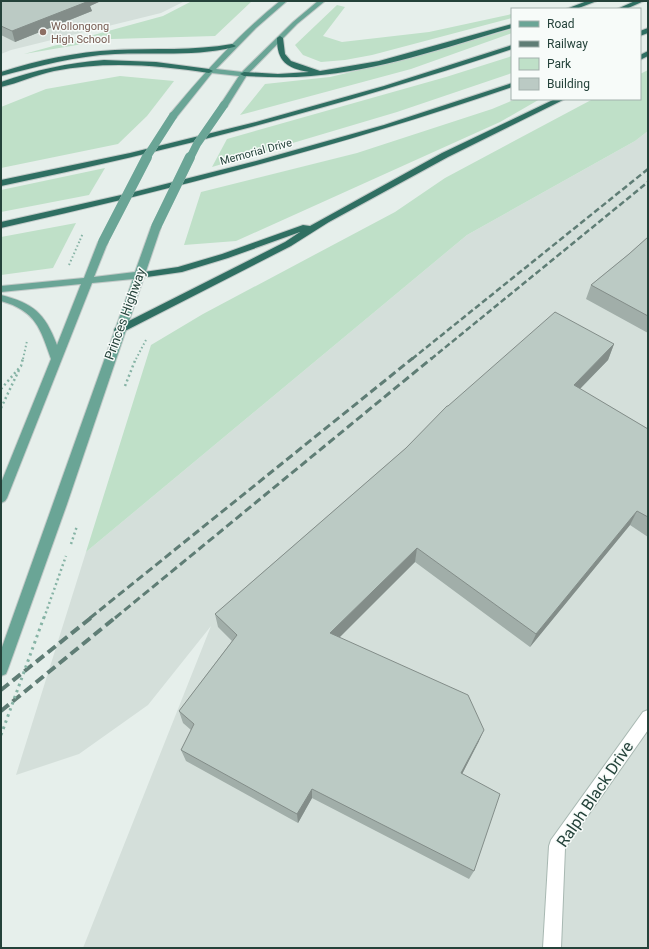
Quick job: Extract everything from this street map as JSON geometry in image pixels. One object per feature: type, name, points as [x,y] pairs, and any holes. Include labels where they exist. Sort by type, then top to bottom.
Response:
[{"type":"highway","points":[[572,8],[594,1]]},
{"type":"highway","points":[[623,8],[641,1]]},
{"type":"highway","points":[[244,74],[284,76],[326,73],[386,60],[511,26]]},
{"type":"highway","points":[[280,38],[280,51],[286,61],[304,69],[326,73]]},
{"type":"highway","points":[[1,74],[28,65],[73,56],[123,52],[203,51],[232,46]]},
{"type":"highway","points":[[1,183],[142,152],[256,123],[364,94],[511,47]]},
{"type":"highway","points":[[1,85],[46,70],[78,64],[114,61],[155,62],[209,71]]},
{"type":"highway","name":"Memorial Drive","points":[[1,225],[133,196],[237,168],[360,134],[511,85]]},
{"type":"highway","points":[[119,330],[288,244],[326,220],[445,155],[559,100]]},
{"type":"highway","points":[[140,275],[179,270],[326,220]]},
{"type":"main road","points":[[1,498],[103,242],[131,184],[156,141],[173,116],[209,71],[232,46],[284,1]]},
{"type":"main road","name":"Princes Highway","points":[[1,669],[38,572],[119,330],[156,227],[177,182],[197,144],[244,74],[280,38],[322,1]]},
{"type":"main road","points":[[209,71],[244,74]]},
{"type":"main road","points":[[1,289],[140,275]]},
{"type":"main road","points":[[1,298],[26,307],[42,319],[56,359]]},
{"type":"street","name":"Ralph Black Drive","points":[[552,948],[557,846],[648,717]]},
{"type":"path","points":[[122,390],[133,370],[142,344],[150,333]]},
{"type":"path","points":[[1,408],[21,366],[27,342],[26,337]]},
{"type":"path","points":[[1,389],[21,366]]},
{"type":"path","points":[[1,735],[78,524]]},
{"type":"shaded area","name":"Wollongong High School","points":[[1,1],[185,1],[161,13],[11,50],[1,54]]},
{"type":"shaded area","points":[[648,131],[648,948],[83,948],[211,626],[148,705],[79,754],[16,775],[86,552],[467,235],[635,141]]},
{"type":"green space","points":[[192,1],[252,1],[215,36],[112,39],[24,54],[163,16]]},
{"type":"green space","points":[[337,5],[345,7],[323,36],[342,42],[429,32],[511,14],[511,18],[372,55],[345,60],[321,62],[303,55],[295,45]]},
{"type":"green space","points":[[511,29],[511,33],[411,69],[240,115],[265,84],[330,77],[414,57]]},
{"type":"green space","points":[[511,56],[511,73],[397,112],[212,167],[227,139],[446,77]]},
{"type":"green space","points":[[648,70],[648,131],[635,141],[467,235],[86,552],[151,345],[203,314],[395,212],[445,178],[591,100],[641,100],[641,74]]},
{"type":"green space","points":[[120,76],[174,81],[147,116],[118,144],[1,168],[1,107],[46,89]]},
{"type":"green space","points":[[514,100],[538,100],[500,122],[236,241],[184,245],[201,192],[357,153],[492,109]]},
{"type":"green space","points":[[105,168],[89,195],[1,212],[1,190]]},
{"type":"green space","points":[[76,223],[53,268],[1,275],[1,237]]},
{"type":"building","points":[[1,1],[89,1],[12,31],[1,26]]},
{"type":"building","points":[[648,237],[648,316],[591,285]]},
{"type":"building","points":[[555,312],[614,344],[574,385],[648,429],[648,517],[637,511],[536,634],[417,548],[330,633],[468,695],[484,730],[461,773],[500,794],[474,871],[312,789],[297,814],[181,750],[194,724],[179,711],[237,635],[215,614],[406,448],[447,406]]},
{"type":"railway","points":[[412,359],[648,169]]},
{"type":"railway","points":[[431,359],[648,182]]},
{"type":"railway","points":[[90,618],[413,358]]},
{"type":"railway","points":[[115,618],[432,358]]},
{"type":"railway","points":[[1,690],[92,617]]},
{"type":"railway","points":[[1,711],[116,617]]},
{"type":"place","name":"Wollongong High School","points":[[43,32]]}]
